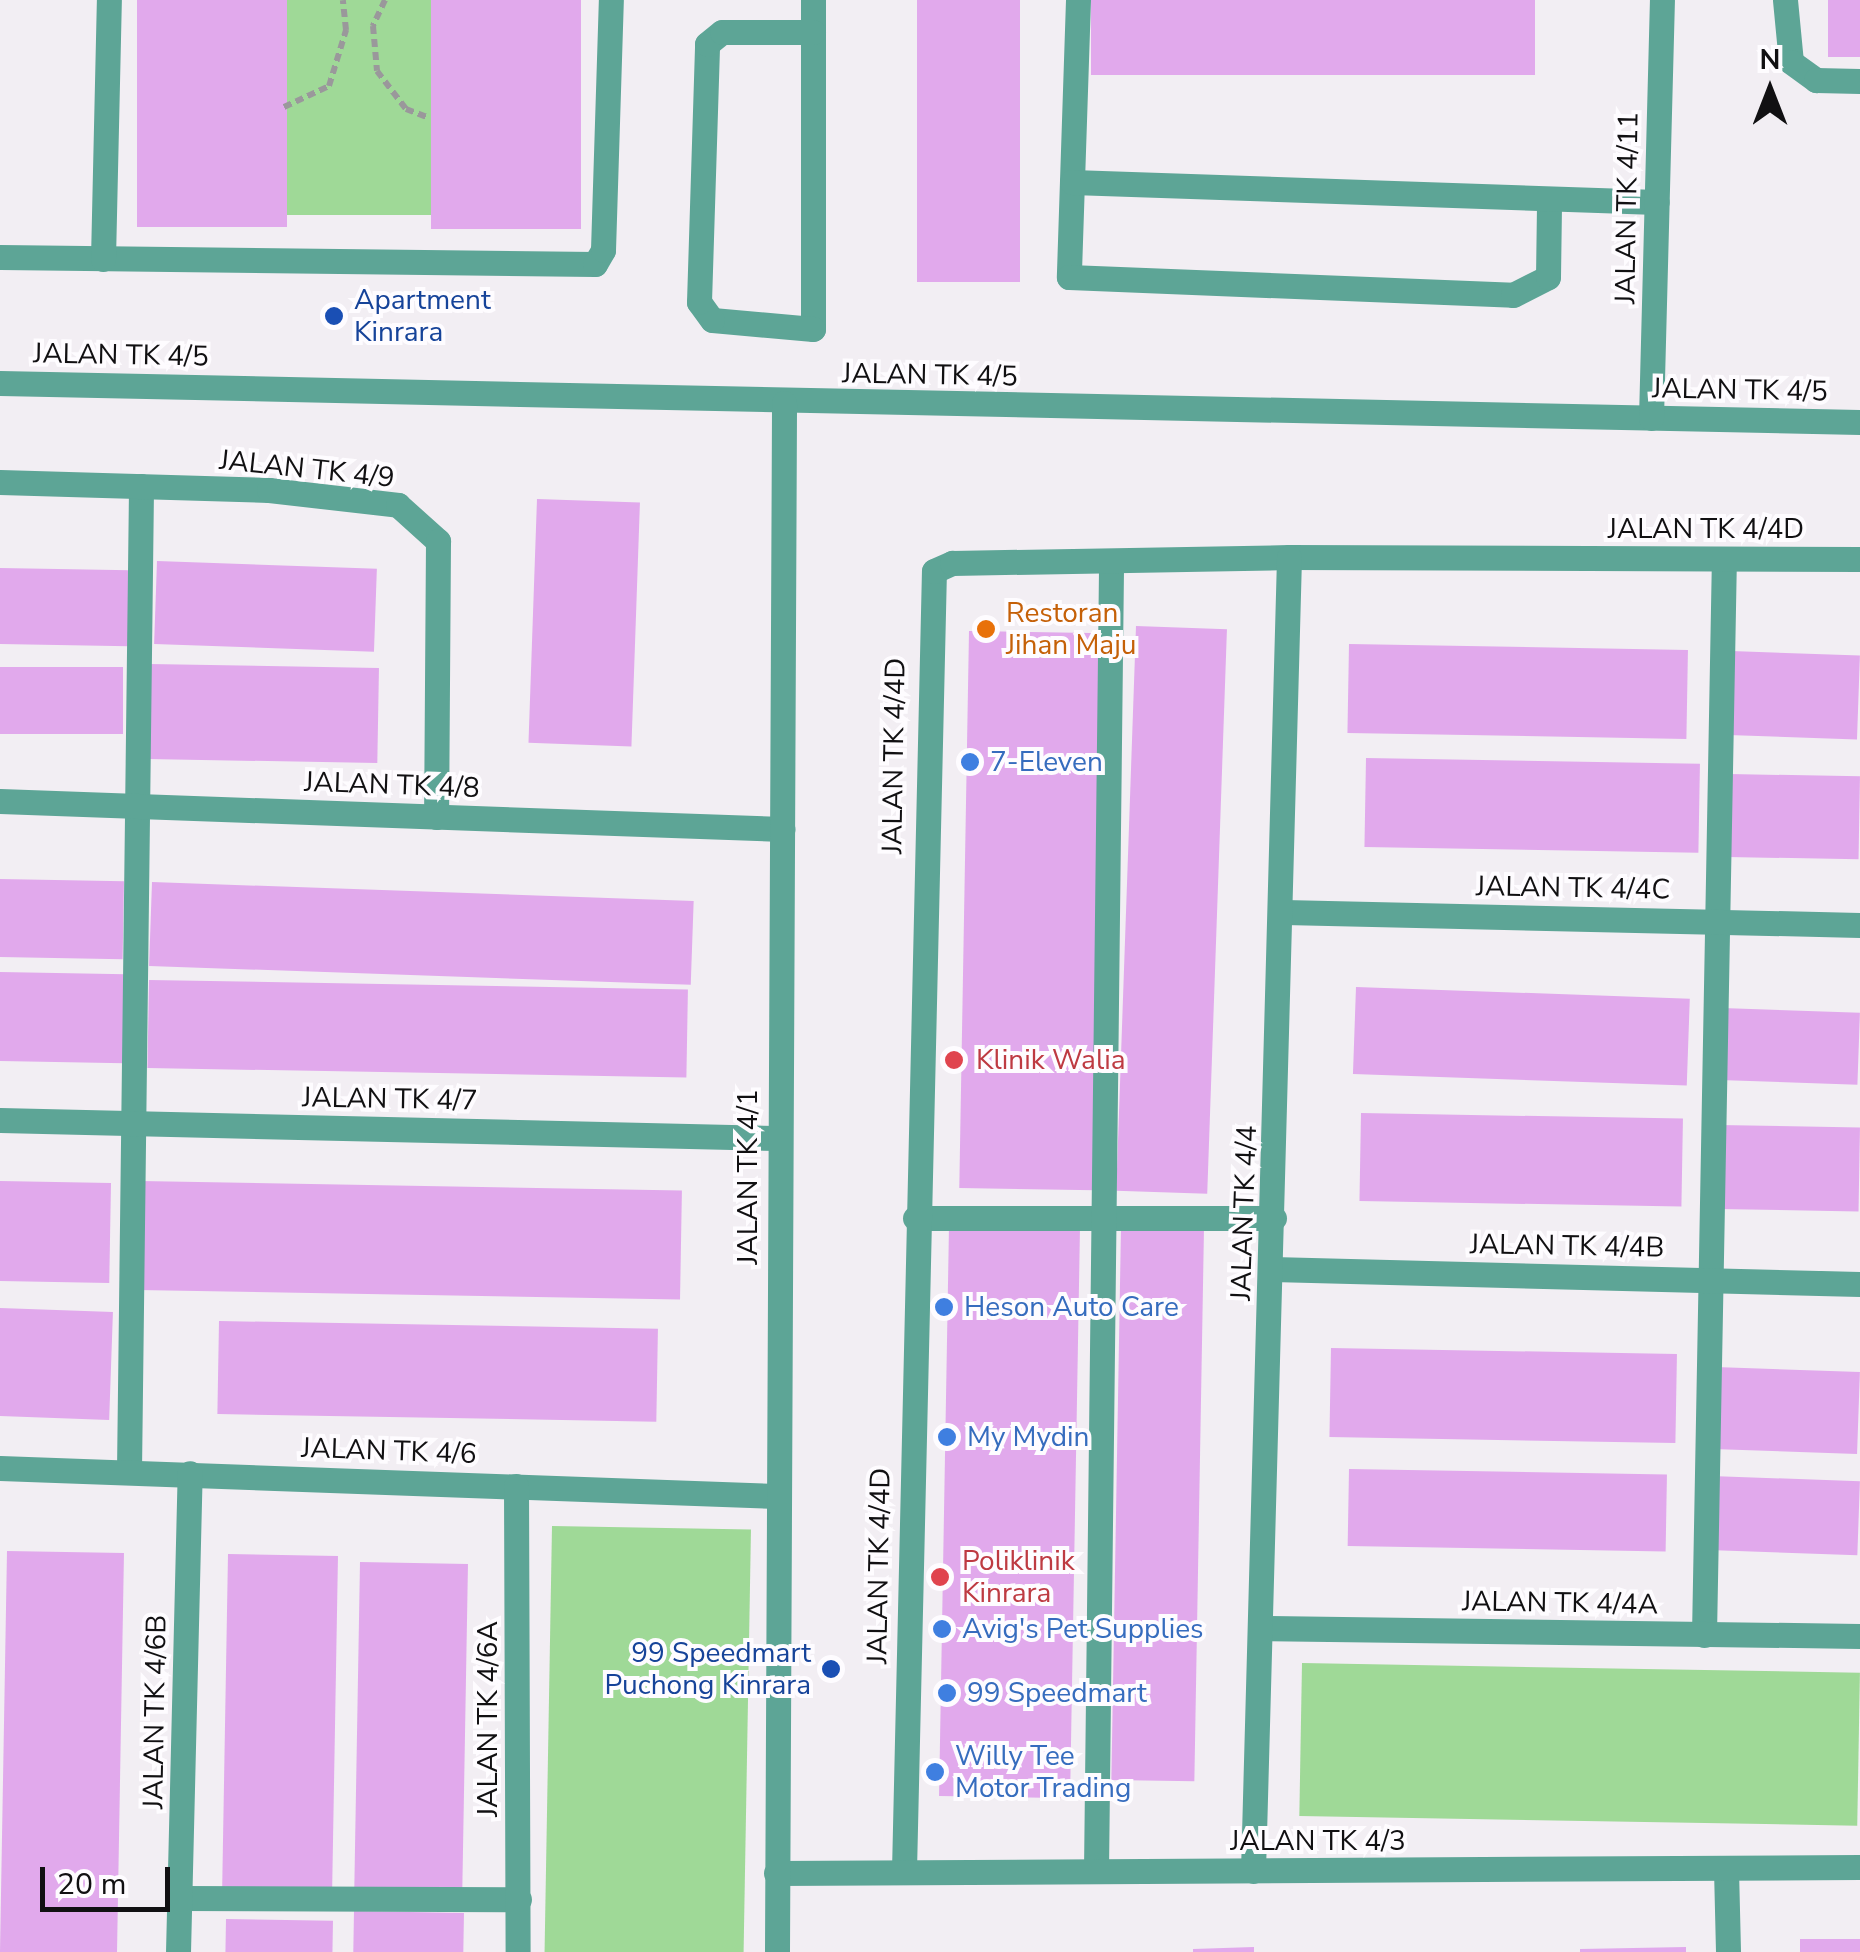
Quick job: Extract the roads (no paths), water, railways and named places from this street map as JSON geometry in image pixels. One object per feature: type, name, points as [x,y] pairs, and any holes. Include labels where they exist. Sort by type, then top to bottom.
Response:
[{"type":"street","points":[[104,259],[109,0]]},
{"type":"street","points":[[0,257],[595,264],[603,250],[611,0]]},
{"type":"street","points":[[813,0],[813,32],[813,329],[712,320],[699,302],[706,44],[722,32],[813,32]]},
{"type":"street","points":[[1078,0],[1069,278],[1513,294],[1548,278],[1549,201]]},
{"type":"street","name":"JALAN TK 4/11","points":[[1651,418],[1662,0]]},
{"type":"street","points":[[1785,0],[1791,62],[1816,80],[1860,81]]},
{"type":"street","points":[[1072,182],[1657,202]]},
{"type":"street","name":"JALAN TK 4/5","points":[[0,384],[1860,422]]},
{"type":"street","name":"JALAN TK 4/1","points":[[776,1952],[784,402]]},
{"type":"street","name":"JALAN TK 4/9","points":[[0,482],[141,486],[398,505],[438,540],[436,816]]},
{"type":"street","points":[[129,1471],[141,486]]},
{"type":"street","name":"JALAN TK 4/4D","points":[[904,1871],[928,589],[934,571],[952,564],[1290,557],[1860,560]]},
{"type":"street","name":"JALAN TK 4/4","points":[[1253,1870],[1284,912],[1290,557]]},
{"type":"street","points":[[1704,1634],[1713,920],[1724,559]]},
{"type":"street","points":[[1096,1871],[1110,562]]},
{"type":"street","name":"JALAN TK 4/8","points":[[0,800],[782,829]]},
{"type":"street","name":"JALAN TK 4/4C","points":[[1284,912],[1860,925]]},
{"type":"street","name":"JALAN TK 4/7","points":[[0,1120],[778,1138]]},
{"type":"street","points":[[915,1218],[1274,1218]]},
{"type":"street","name":"JALAN TK 4/4B","points":[[1272,1268],[1860,1284]]},
{"type":"street","name":"JALAN TK 4/6","points":[[0,1468],[776,1496]]},
{"type":"street","name":"JALAN TK 4/6B","points":[[178,1952],[190,1473]]},
{"type":"street","name":"JALAN TK 4/6A","points":[[516,1486],[518,1952]]},
{"type":"street","name":"JALAN TK 4/4A","points":[[1260,1628],[1860,1636]]},
{"type":"street","name":"JALAN TK 4/3","points":[[776,1874],[1860,1866]]},
{"type":"street","points":[[1726,1869],[1728,1952]]},
{"type":"street","points":[[180,1898],[519,1899]]},
{"type":"place","name":"Apartment Kinrara","points":[[334,316]]},
{"type":"place","name":"Restoran Jihan Maju","points":[[986,629]]},
{"type":"place","name":"7-Eleven","points":[[970,762]]},
{"type":"place","name":"Klinik Walia","points":[[954,1060]]},
{"type":"place","name":"Heson Auto Care","points":[[944,1307]]},
{"type":"place","name":"My Mydin","points":[[947,1437]]},
{"type":"place","name":"Poliklinik Kinrara","points":[[940,1577]]},
{"type":"place","name":"Avig's Pet Supplies","points":[[942,1629]]},
{"type":"place","name":"99 Speedmart Puchong Kinrara","points":[[831,1669]]},
{"type":"place","name":"99 Speedmart","points":[[947,1693]]},
{"type":"place","name":"Willy Tee Motor Trading","points":[[935,1772]]}]
